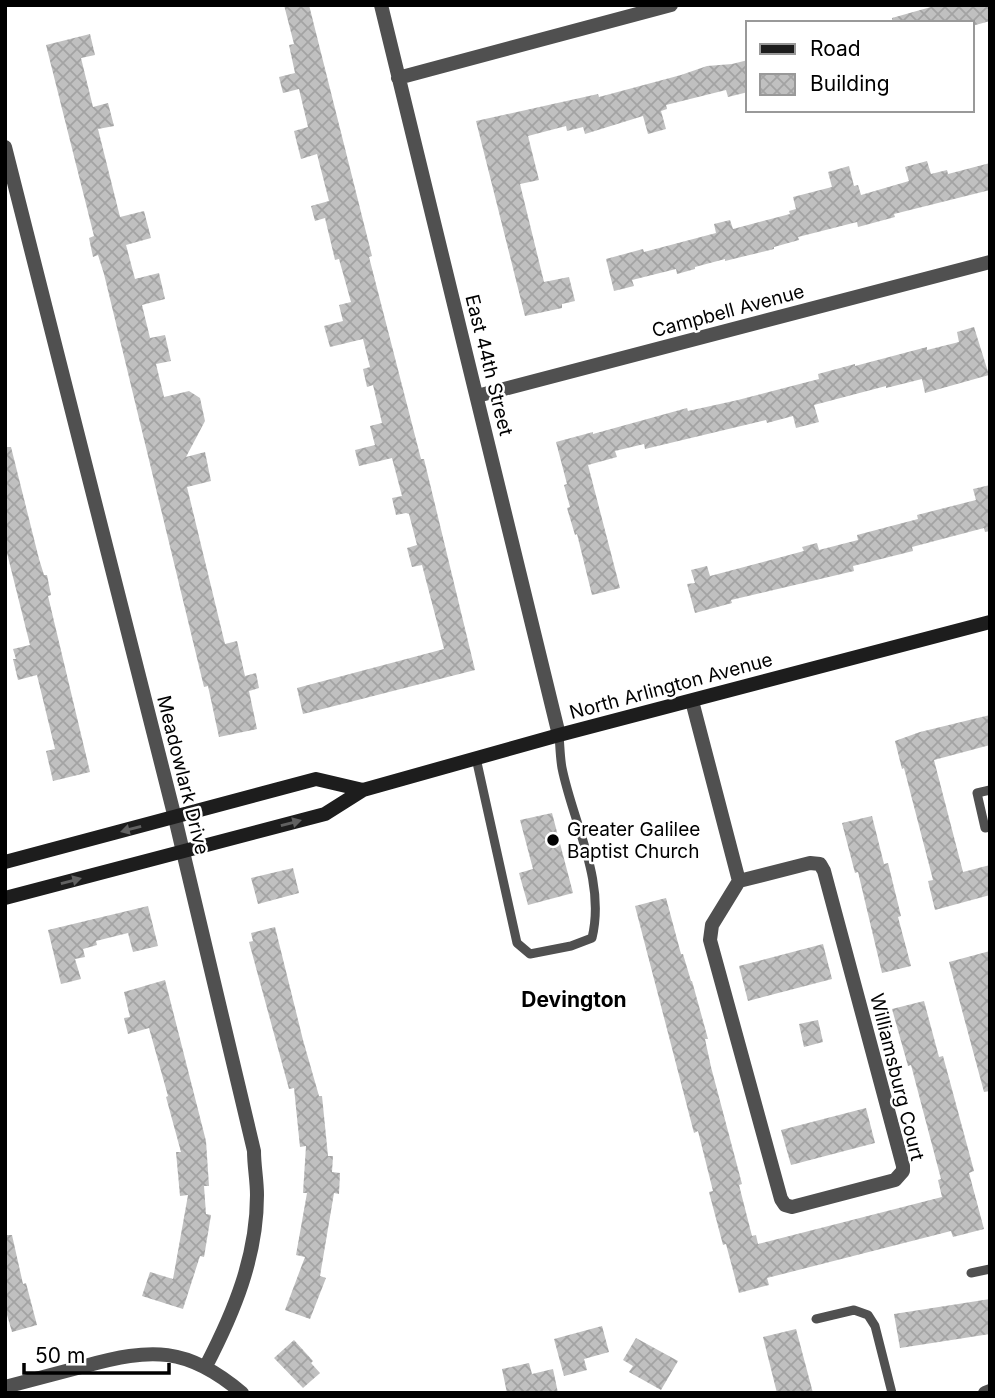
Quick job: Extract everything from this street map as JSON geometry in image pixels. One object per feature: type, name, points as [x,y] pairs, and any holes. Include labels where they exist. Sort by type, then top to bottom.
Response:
[{"type":"main road","name":"North Arlington Avenue","points":[[5,898],[326,814],[363,790],[476,758],[990,622]]},
{"type":"main road","name":"North Arlington Avenue","points":[[5,862],[316,779],[363,790]]},
{"type":"street","name":"East 44th Street","points":[[381,5],[559,735]]},
{"type":"street","points":[[398,78],[671,5]]},
{"type":"street","name":"Meadowlark Drive","points":[[5,147],[175,818],[250,1129],[256,1166],[257,1196],[250,1261],[232,1314],[206,1366]]},
{"type":"street","name":"Campbell Avenue","points":[[477,396],[990,262]]},
{"type":"street","points":[[692,701],[739,881]]},
{"type":"street","name":"Williamsburg Court","points":[[810,863],[820,864],[824,871],[903,1166],[903,1171],[895,1180],[792,1207],[785,1205],[781,1199],[710,940],[712,925],[739,881],[810,863]]},
{"type":"street","points":[[5,1387],[134,1354],[170,1355],[206,1366],[242,1393]]},
{"type":"lane","points":[[476,758],[517,943],[530,954],[571,946],[592,938],[597,917],[590,868],[562,767],[559,735]]},
{"type":"lane","points":[[990,790],[977,793],[985,828],[990,827]]},
{"type":"lane","points":[[971,1273],[990,1269]]},
{"type":"lane","points":[[816,1320],[854,1310],[868,1315],[875,1326],[892,1393]]},
{"type":"building","points":[[284,5],[309,5],[372,256],[369,257],[421,459],[424,459],[475,670],[303,714],[297,688],[444,649],[422,565],[412,567],[407,548],[417,545],[409,514],[396,515],[392,498],[402,496],[392,458],[359,466],[355,450],[375,445],[370,426],[382,423],[373,385],[367,387],[363,369],[370,367],[363,339],[330,347],[324,326],[343,321],[339,305],[351,302],[339,259],[335,260],[325,218],[315,221],[311,206],[329,201],[317,154],[301,159],[294,131],[308,127],[299,89],[283,93],[279,77],[295,73],[289,45],[294,44]]},
{"type":"building","points":[[938,5],[990,5],[990,21],[974,25],[974,21],[892,21],[892,18]]},
{"type":"building","points":[[90,34],[95,55],[81,58],[93,107],[108,103],[114,126],[98,129],[120,217],[144,211],[151,238],[126,245],[135,279],[159,273],[165,299],[142,305],[150,338],[165,335],[171,361],[156,364],[164,397],[189,391],[200,398],[205,421],[186,457],[205,452],[211,481],[187,487],[225,644],[237,641],[245,676],[256,673],[259,688],[249,691],[257,729],[219,737],[208,686],[204,687],[104,274],[98,255],[93,257],[89,238],[94,236],[46,45]]},
{"type":"building","points":[[746,60],[746,92],[728,97],[726,90],[666,105],[667,109],[661,111],[666,129],[648,134],[643,116],[585,134],[583,127],[567,131],[566,126],[528,136],[539,180],[520,184],[544,282],[569,277],[575,301],[562,304],[562,308],[525,316],[476,121],[598,94],[599,97],[707,66]]},
{"type":"building","points":[[927,161],[931,174],[947,170],[948,174],[990,163],[990,190],[894,214],[895,217],[858,227],[857,222],[798,237],[799,240],[774,249],[725,259],[677,274],[676,269],[632,280],[634,286],[614,291],[606,259],[716,233],[714,224],[730,220],[733,229],[790,214],[789,211],[796,209],[793,197],[832,187],[828,172],[849,166],[854,186],[858,185],[861,195],[909,181],[905,167]]},
{"type":"building","points":[[974,327],[989,375],[925,393],[922,379],[886,386],[814,405],[819,422],[796,428],[793,416],[767,423],[766,420],[645,449],[644,444],[615,451],[617,457],[588,465],[620,588],[592,595],[577,534],[575,535],[567,508],[570,507],[564,485],[567,484],[556,442],[687,408],[688,411],[819,379],[818,374],[855,364],[959,342],[957,332]]},
{"type":"building","points":[[5,447],[11,447],[39,559],[44,575],[47,575],[51,595],[48,596],[90,772],[53,781],[46,751],[55,749],[37,675],[18,680],[13,659],[16,659],[13,649],[30,645],[5,545]]},
{"type":"building","points":[[990,485],[990,531],[985,532],[984,528],[912,547],[913,551],[853,566],[854,571],[731,600],[732,603],[695,613],[687,584],[695,583],[691,570],[707,566],[710,576],[804,551],[802,547],[817,543],[819,550],[858,540],[857,535],[918,519],[917,515],[976,500],[973,489]]},
{"type":"building","points":[[990,715],[990,745],[934,760],[963,872],[990,865],[990,895],[935,910],[928,881],[933,880],[895,741]]},
{"type":"building","points":[[552,813],[573,893],[528,905],[519,873],[533,869],[520,820]]},
{"type":"building","points":[[872,816],[884,864],[888,863],[911,966],[882,973],[858,872],[855,873],[842,823]]},
{"type":"building","points":[[293,868],[299,893],[258,904],[251,878]]},
{"type":"building","points":[[666,898],[708,1039],[705,1039],[711,1067],[742,1184],[739,1185],[752,1236],[756,1235],[758,1244],[942,1197],[938,1180],[941,1179],[911,1065],[908,1066],[892,1009],[924,1001],[939,1057],[943,1056],[974,1171],[969,1173],[984,1229],[953,1237],[951,1231],[767,1278],[769,1285],[739,1293],[726,1244],[723,1245],[709,1192],[713,1191],[698,1131],[694,1133],[635,906]]},
{"type":"building","points":[[148,906],[158,946],[133,952],[128,933],[96,941],[97,945],[83,949],[85,957],[75,959],[81,979],[61,984],[48,930]]},
{"type":"building","points":[[275,927],[303,1040],[319,1096],[322,1096],[328,1156],[333,1156],[332,1172],[340,1173],[339,1194],[334,1193],[320,1276],[326,1278],[310,1319],[285,1310],[305,1257],[296,1255],[307,1193],[303,1193],[306,1146],[300,1147],[294,1088],[289,1089],[249,942],[253,941],[251,933]]},
{"type":"building","points":[[823,944],[832,979],[748,1001],[739,966]]},
{"type":"building","points":[[990,951],[990,1091],[984,1092],[949,962]]},
{"type":"building","points":[[165,980],[206,1141],[209,1186],[204,1186],[206,1214],[211,1215],[204,1257],[200,1256],[183,1309],[142,1296],[150,1272],[173,1279],[188,1195],[180,1196],[176,1152],[181,1152],[149,1028],[128,1034],[124,1018],[130,1017],[124,992]]},
{"type":"building","points":[[818,1020],[823,1042],[804,1047],[799,1024]]},
{"type":"building","points":[[866,1108],[875,1143],[791,1165],[781,1130]]},
{"type":"building","points":[[5,1235],[12,1235],[23,1284],[26,1283],[37,1325],[12,1332],[5,1308]]},
{"type":"building","points":[[990,1299],[990,1334],[900,1348],[894,1314]]},
{"type":"building","points":[[602,1326],[609,1352],[584,1359],[587,1370],[564,1376],[554,1339]]},
{"type":"building","points":[[796,1329],[813,1393],[777,1393],[763,1337]]},
{"type":"building","points":[[636,1338],[678,1361],[661,1390],[629,1372],[633,1366],[623,1360]]},
{"type":"building","points":[[294,1340],[320,1373],[303,1388],[274,1358]]},
{"type":"building","points":[[529,1363],[532,1374],[553,1369],[558,1393],[507,1393],[502,1369]]},
{"type":"place","name":"Greater Galilee Baptist Church","points":[[553,840]]},
{"type":"district","name":"Devington","points":[[574,999]]}]
